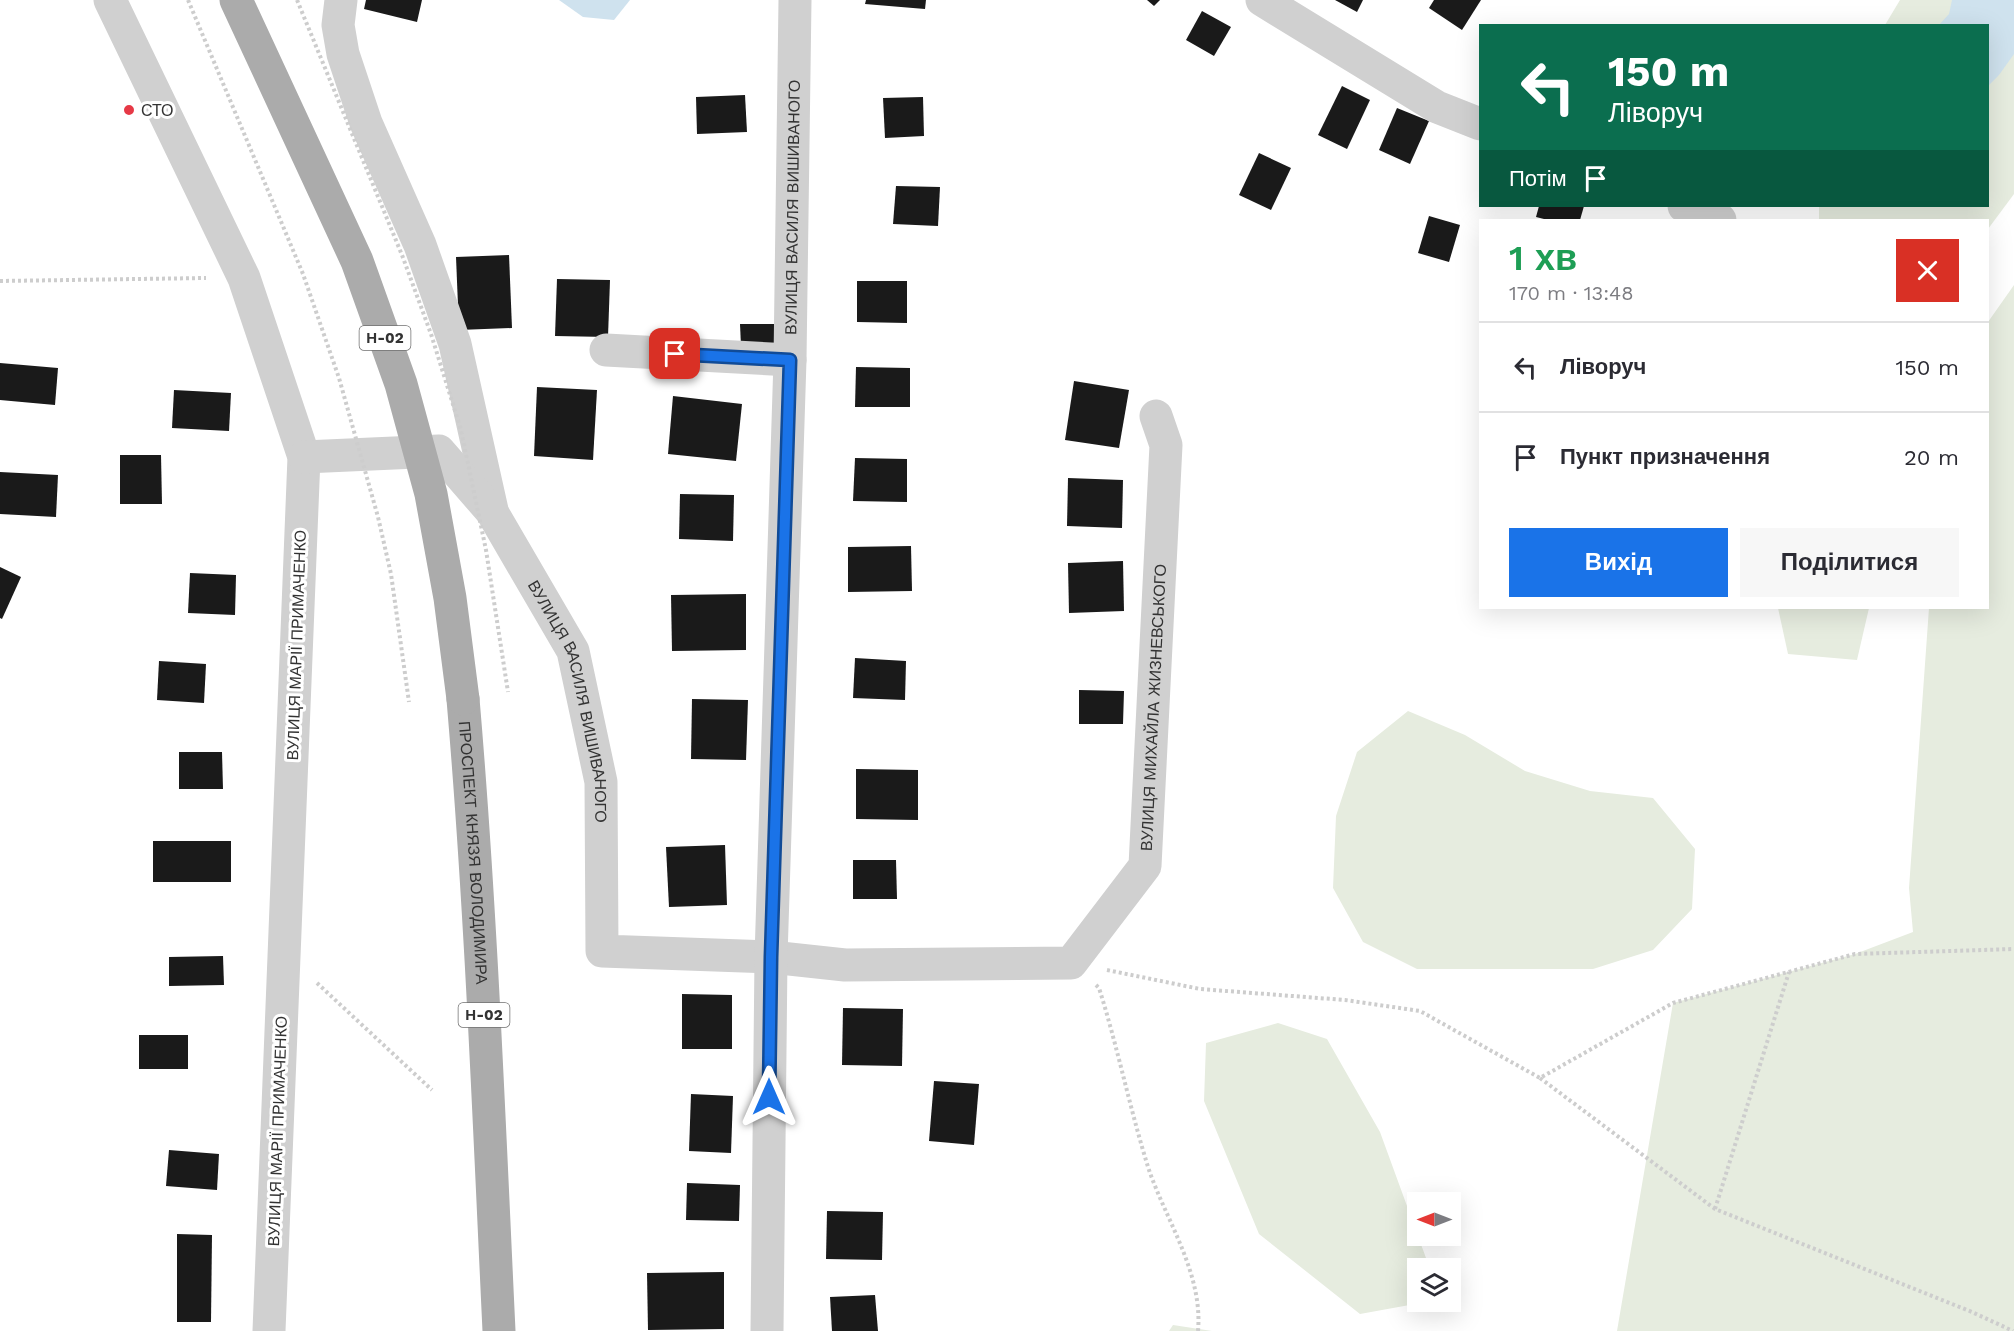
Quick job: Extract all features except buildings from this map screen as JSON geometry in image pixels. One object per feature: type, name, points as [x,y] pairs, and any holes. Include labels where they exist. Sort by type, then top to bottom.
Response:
[{"type":"main road","name":"ПРОСПЕКТ КНЯЗЯ ВОЛОДИМИРА","points":[[236,0],[357,261],[401,384],[430,494],[450,598],[463,699],[484,1007],[499,1331]]},
{"type":"street","name":"ВУЛИЦЯ МАРІЇ ПРИМАЧЕНКО","points":[[110,0],[244,278],[304,457],[269,1331]]},
{"type":"street","points":[[341,0],[338,25],[343,54],[366,123],[420,245],[455,344],[492,512]]},
{"type":"street","name":"ВУЛИЦЯ ВАСИЛЯ ВИШИВАНОГО","points":[[767,1331],[771,957],[790,360],[795,0]]},
{"type":"street","points":[[1262,0],[1437,107],[1479,124]]},
{"type":"street","points":[[1687,207],[1717,219]]},
{"type":"street","points":[[606,350],[790,360]]},
{"type":"street","name":"ВУЛИЦЯ МИХАЙЛА ЖИЗНЕВСЬКОГО","points":[[1071,963],[1145,866],[1166,445],[1156,416]]},
{"type":"street","name":"ВУЛИЦЯ ВАСИЛЯ ВИШИВАНОГО","points":[[304,457],[439,451],[492,512],[573,651],[601,782],[602,951],[771,957]]},
{"type":"street","points":[[771,957],[845,965],[1071,963]]},
{"type":"path","points":[[188,0],[303,274],[339,378],[378,517],[391,574],[409,702]]},
{"type":"path","points":[[0,281],[244,278]]},
{"type":"path","points":[[1540,1078],[1673,1003],[1855,954],[2014,949]]},
{"type":"path","points":[[284,952],[432,1090]]},
{"type":"path","points":[[1071,963],[1200,989],[1346,1000],[1420,1011],[1540,1078],[1715,1209],[1972,1312],[2013,1331]]},
{"type":"path","points":[[1071,963],[1100,988],[1150,1170],[1191,1274],[1199,1316],[1198,1331]]},
{"type":"path","points":[[1715,1209],[1789,972]]},
{"type":"shaded area","points":[[1900,0],[2014,0],[2014,194],[1989,228],[1989,219],[1819,219],[1819,207],[1989,207],[1989,24],[1886,24]]},
{"type":"shaded area","points":[[2014,285],[2014,1331],[1617,1331],[1673,1003],[1855,954],[1913,932],[1909,888],[1929,609],[1989,609],[1989,321]]},
{"type":"shaded area","points":[[1778,609],[1869,609],[1857,660],[1788,654]]},
{"type":"shaded area","points":[[1408,711],[1465,735],[1525,771],[1590,791],[1653,798],[1695,849],[1692,909],[1653,950],[1593,969],[1417,969],[1363,942],[1333,888],[1336,816],[1357,752]]},
{"type":"shaded area","points":[[1278,1023],[1327,1039],[1380,1132],[1407,1206],[1407,1246],[1422,1246],[1426,1258],[1407,1258],[1407,1305],[1360,1314],[1259,1234],[1204,1101],[1206,1043]]},
{"type":"shaded area","points":[[1173,1325],[1212,1331],[1169,1331]]},
{"type":"water","points":[[559,0],[630,0],[614,20],[583,17]]},
{"type":"water","points":[[1952,0],[2014,0],[2014,54],[1989,85],[1989,24],[1940,24],[1949,14]]},
{"type":"place","name":"СТО","points":[[129,110]]},
{"type":"route","points":[[675,354],[790,360],[771,957],[769,1097]]}]
